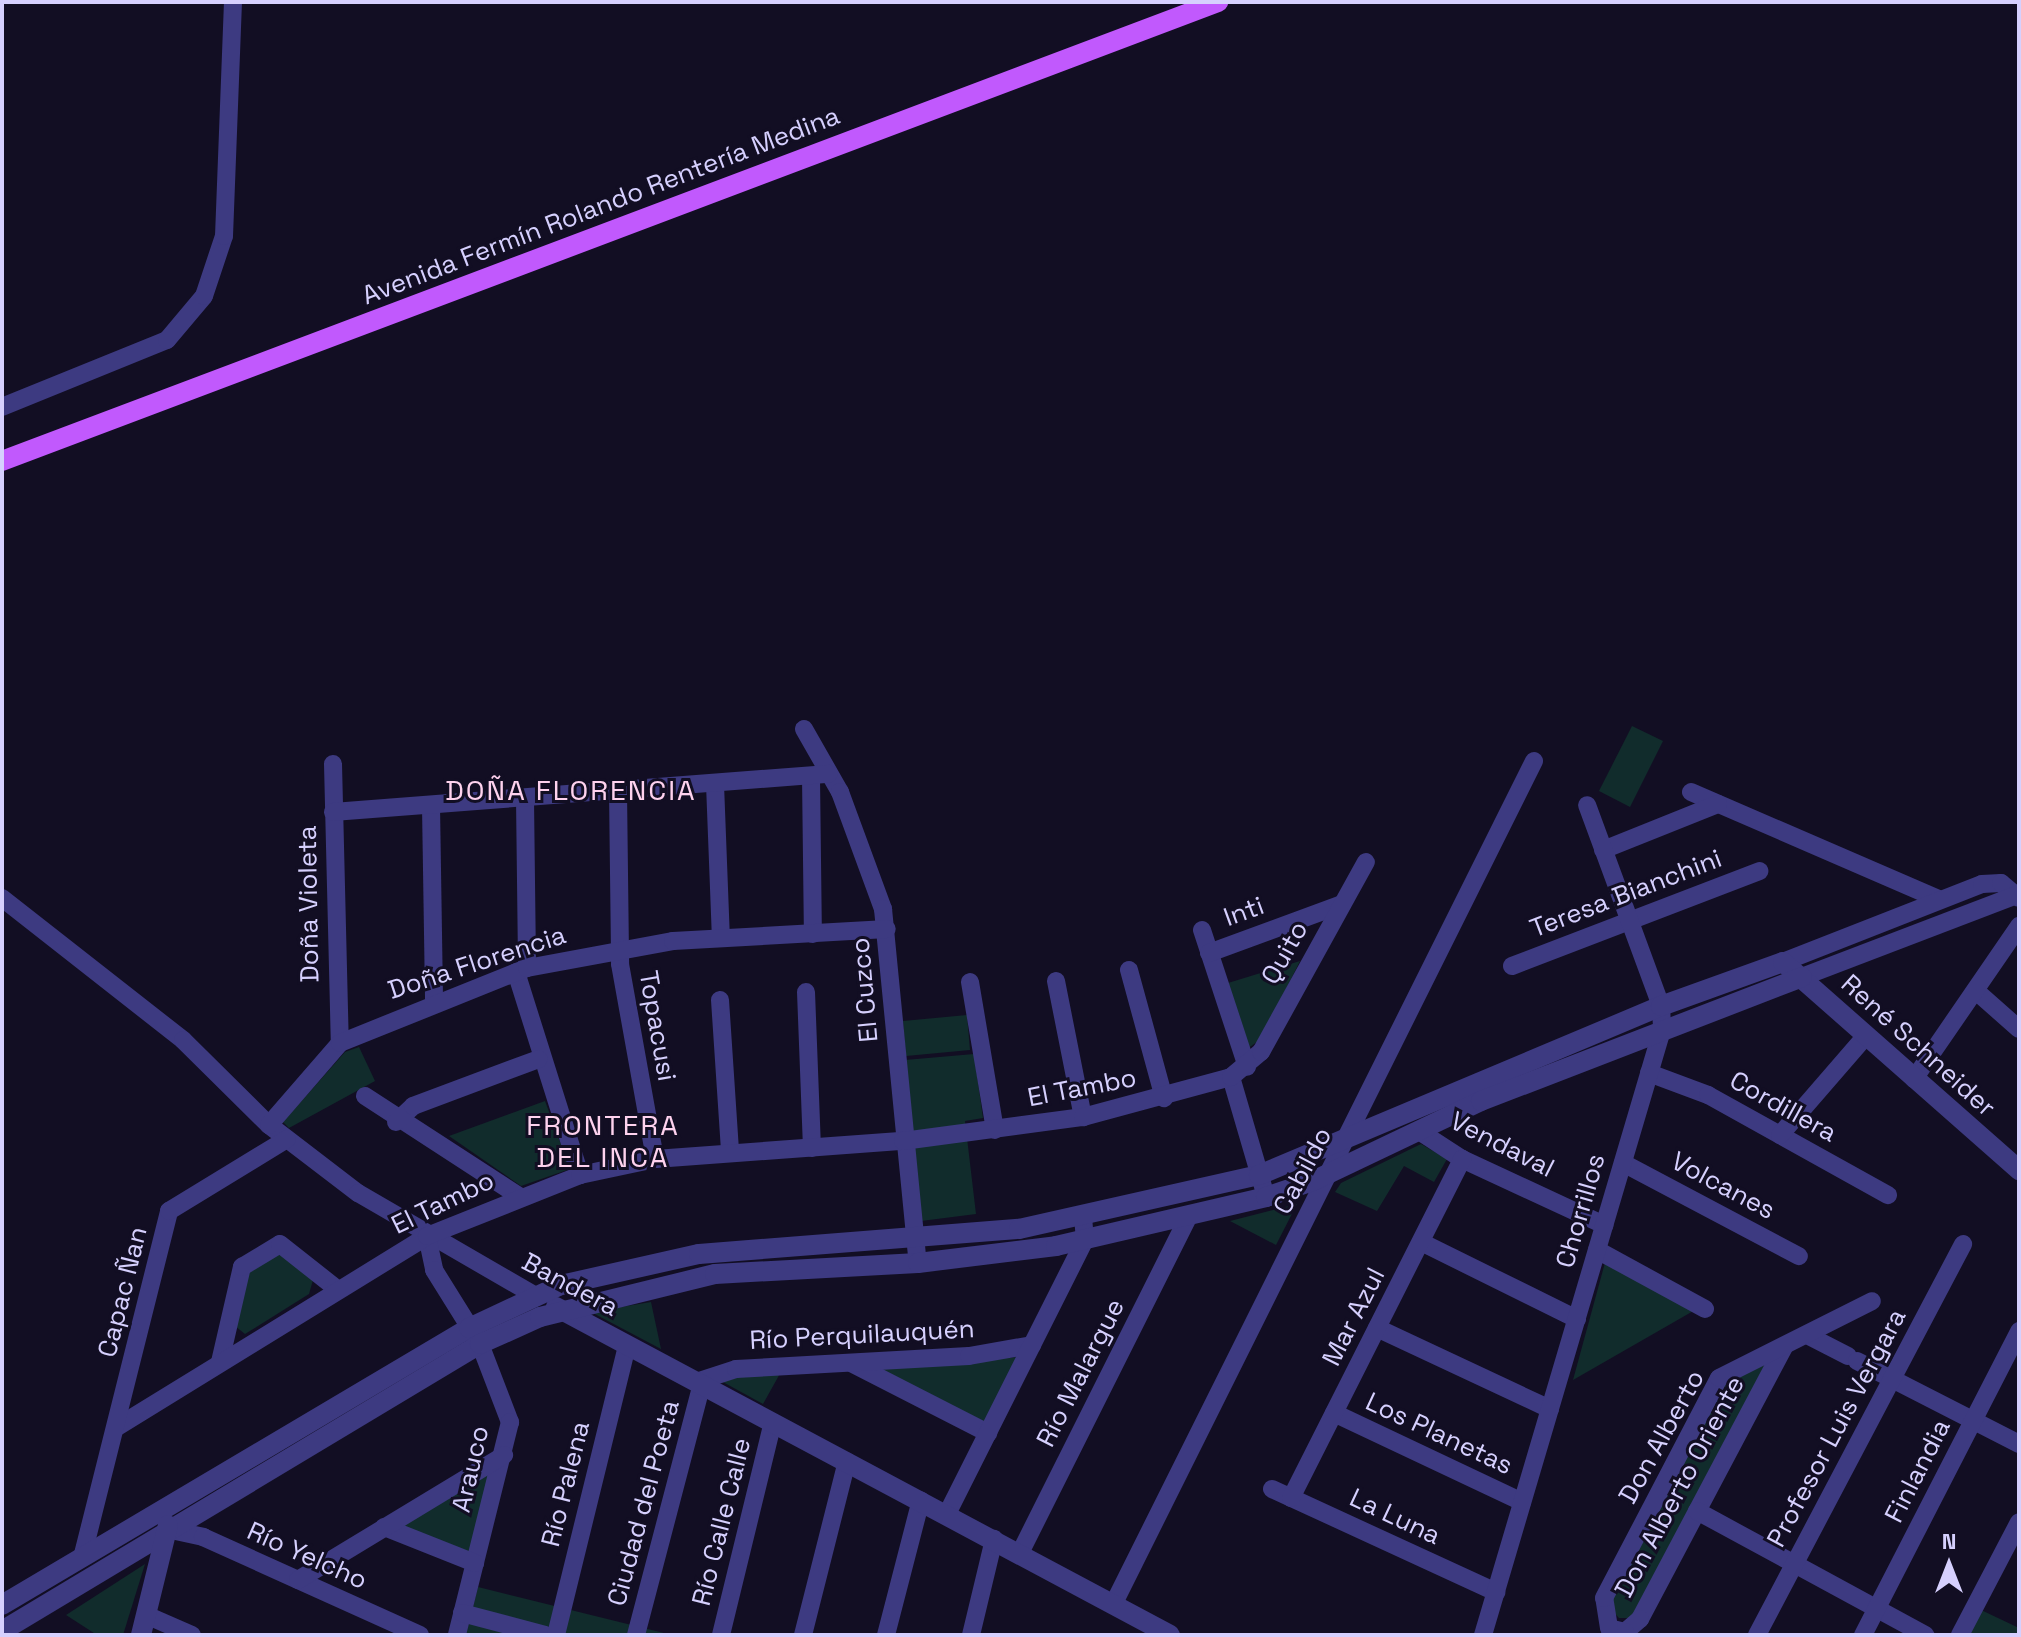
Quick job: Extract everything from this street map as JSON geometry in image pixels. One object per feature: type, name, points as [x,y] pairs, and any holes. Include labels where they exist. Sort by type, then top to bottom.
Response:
[{"type":"main road","name":"Avenida Fermín Rolando Rentería Medina","points":[[2,461],[1218,2]]},
{"type":"street","points":[[2,407],[159,344],[181,330],[204,296],[224,236],[233,2]]},
{"type":"street","name":"El Cuzco","points":[[804,729],[820,775],[877,889],[887,929],[903,1141],[918,1263]]},
{"type":"street","name":"Cabildo","points":[[1114,1603],[1329,1174],[1350,1139],[1534,761]]},
{"type":"street","name":"Doña Violeta","points":[[333,764],[340,1043]]},
{"type":"street","points":[[333,812],[820,775],[813,934]]},
{"type":"street","points":[[715,784],[721,937]]},
{"type":"street","name":"Topacusi","points":[[618,791],[624,1001],[655,1159]]},
{"type":"street","points":[[1691,792],[1940,900]]},
{"type":"street","points":[[525,799],[521,970],[539,1059],[580,1175]]},
{"type":"street","points":[[1603,850],[1718,804]]},
{"type":"street","name":"Chorrillos","points":[[1483,1635],[1662,1030],[1661,1006],[1587,805]]},
{"type":"street","points":[[431,806],[434,1001]]},
{"type":"street","name":"Quito","points":[[1239,1072],[1366,862]]},
{"type":"street","name":"Teresa Bianchini","points":[[1512,966],[1759,871]]},
{"type":"street","points":[[2,1631],[171,1530],[534,1295],[612,1270],[699,1254],[915,1241],[1083,1217],[1259,1175],[1661,1006],[1988,882],[2018,895]]},
{"type":"street","points":[[2,1605],[160,1511],[474,1336],[562,1310],[715,1274],[918,1263],[1085,1240],[1266,1197],[1329,1174],[1419,1131],[1662,1030],[2018,895]]},
{"type":"street","name":"Bandera","points":[[2,898],[183,1040],[269,1125],[427,1236],[1170,1635]]},
{"type":"street","name":"Inti","points":[[1209,953],[1342,904]]},
{"type":"street","points":[[1914,1079],[2019,926]]},
{"type":"street","name":"Doña Florencia","points":[[269,1125],[340,1043],[434,1001],[521,970],[621,947],[721,937],[887,929]]},
{"type":"street","points":[[1202,930],[1239,1072],[1266,1197]]},
{"type":"street","name":"René Schneider","points":[[1783,962],[2019,1170]]},
{"type":"street","points":[[1129,970],[1164,1098]]},
{"type":"street","points":[[1056,981],[1083,1117]]},
{"type":"street","points":[[970,982],[995,1130]]},
{"type":"street","points":[[1976,991],[2019,1029]]},
{"type":"street","points":[[806,992],[812,1148]]},
{"type":"street","points":[[720,1000],[730,1152]]},
{"type":"street","points":[[1780,1135],[1865,1037]]},
{"type":"street","points":[[396,1122],[413,1106],[539,1059]]},
{"type":"street","name":"El Tambo","points":[[117,1427],[427,1236],[519,1196],[580,1175],[655,1159],[903,1141],[1083,1117],[1164,1098],[1239,1072]]},
{"type":"street","name":"Cordillera","points":[[1649,1073],[1708,1095],[1888,1195]]},
{"type":"street","points":[[365,1096],[396,1122],[519,1196]]},
{"type":"street","name":"Vendaval","points":[[1419,1131],[1462,1159],[1604,1225]]},
{"type":"street","name":"Capac Ñan","points":[[117,1427],[169,1211],[287,1139]]},
{"type":"street","name":"Mar Azul","points":[[1291,1498],[1462,1159]]},
{"type":"street","name":"Volcanes","points":[[1623,1163],[1799,1256]]},
{"type":"street","name":"Río Malargue","points":[[1020,1553],[1189,1216]]},
{"type":"street","points":[[947,1514],[1085,1240],[1083,1217]]},
{"type":"street","name":"Arauco","points":[[427,1236],[434,1270],[474,1336],[508,1405],[504,1455],[457,1635]]},
{"type":"street","points":[[1421,1242],[1577,1319]]},
{"type":"street","points":[[220,1362],[242,1267],[280,1244],[337,1289]]},
{"type":"street","name":"Profesor Luis Vergara","points":[[1757,1635],[1963,1244]]},
{"type":"street","points":[[1597,1250],[1705,1309]]},
{"type":"street","name":"Don Alberto","points":[[1609,1628],[1602,1617],[1604,1598],[1719,1378],[1872,1301]]},
{"type":"street","points":[[1377,1328],[1550,1409]]},
{"type":"street","name":"Finlandia","points":[[1863,1635],[2019,1331]]},
{"type":"street","points":[[1807,1335],[2019,1444]]},
{"type":"street","name":"Río Palena","points":[[556,1635],[627,1345]]},
{"type":"street","name":"Río Perquilauquén","points":[[699,1383],[727,1370],[851,1363],[1032,1345]]},
{"type":"street","name":"Don Alberto Oriente","points":[[1609,1628],[1625,1632],[1640,1619],[1784,1347]]},
{"type":"street","points":[[851,1363],[988,1433]]},
{"type":"street","name":"Ciudad del Poeta","points":[[636,1635],[699,1383]]},
{"type":"street","name":"Los Planetas","points":[[1334,1413],[1522,1502]]},
{"type":"street","name":"Río Calle Calle","points":[[721,1635],[773,1422]]},
{"type":"street","points":[[82,1558],[117,1427]]},
{"type":"street","points":[[298,1580],[504,1455]]},
{"type":"street","points":[[803,1635],[847,1461]]},
{"type":"street","name":"La Luna","points":[[1272,1489],[1496,1592]]},
{"type":"street","points":[[886,1635],[921,1500]]},
{"type":"street","points":[[160,1511],[171,1530],[144,1625],[192,1635]]},
{"type":"street","points":[[1697,1511],[1793,1567],[1925,1635]]},
{"type":"street","points":[[1960,1635],[2019,1522]]},
{"type":"street","points":[[384,1527],[475,1563]]},
{"type":"street","name":"Río Yelcho","points":[[171,1530],[298,1580],[420,1635]]},
{"type":"street","points":[[971,1635],[994,1539]]},
{"type":"street","points":[[462,1613],[545,1635]]},
{"type":"green space","points":[[1632,726],[1663,741],[1630,807],[1599,791]]},
{"type":"green space","points":[[1300,961],[1261,1039],[1247,1049],[1228,983]]},
{"type":"green space","points":[[967,1015],[970,1050],[906,1056],[903,1021]]},
{"type":"green space","points":[[359,1047],[375,1081],[289,1128],[283,1122],[345,1052]]},
{"type":"green space","points":[[974,1054],[983,1118],[965,1121],[976,1214],[921,1221],[905,1060]]},
{"type":"green space","points":[[545,1101],[570,1169],[521,1186],[449,1136]]},
{"type":"green space","points":[[1421,1144],[1447,1159],[1434,1182],[1404,1166],[1377,1211],[1335,1192],[1341,1183]]},
{"type":"green space","points":[[1297,1204],[1276,1245],[1230,1221]]},
{"type":"green space","points":[[278,1253],[313,1280],[309,1294],[245,1334],[235,1326],[246,1275]]},
{"type":"green space","points":[[1606,1259],[1695,1310],[1573,1380]]},
{"type":"green space","points":[[651,1302],[661,1349],[591,1312]]},
{"type":"green space","points":[[1018,1357],[983,1426],[873,1369]]},
{"type":"green space","points":[[1768,1361],[1632,1618],[1619,1618],[1609,1607],[1722,1381]]},
{"type":"green space","points":[[782,1370],[763,1404],[712,1376]]},
{"type":"green space","points":[[493,1467],[471,1556],[395,1525]]},
{"type":"green space","points":[[145,1564],[123,1635],[97,1635],[66,1615]]},
{"type":"green space","points":[[478,1587],[672,1635],[466,1635]]},
{"type":"green space","points":[[1979,1609],[2019,1628],[2019,1635],[1966,1635]]},
{"type":"district","name":"DOÑA FLORENCIA","points":[[571,790]]},
{"type":"district","name":"FRONTERA DEL INCA","points":[[603,1141]]}]
